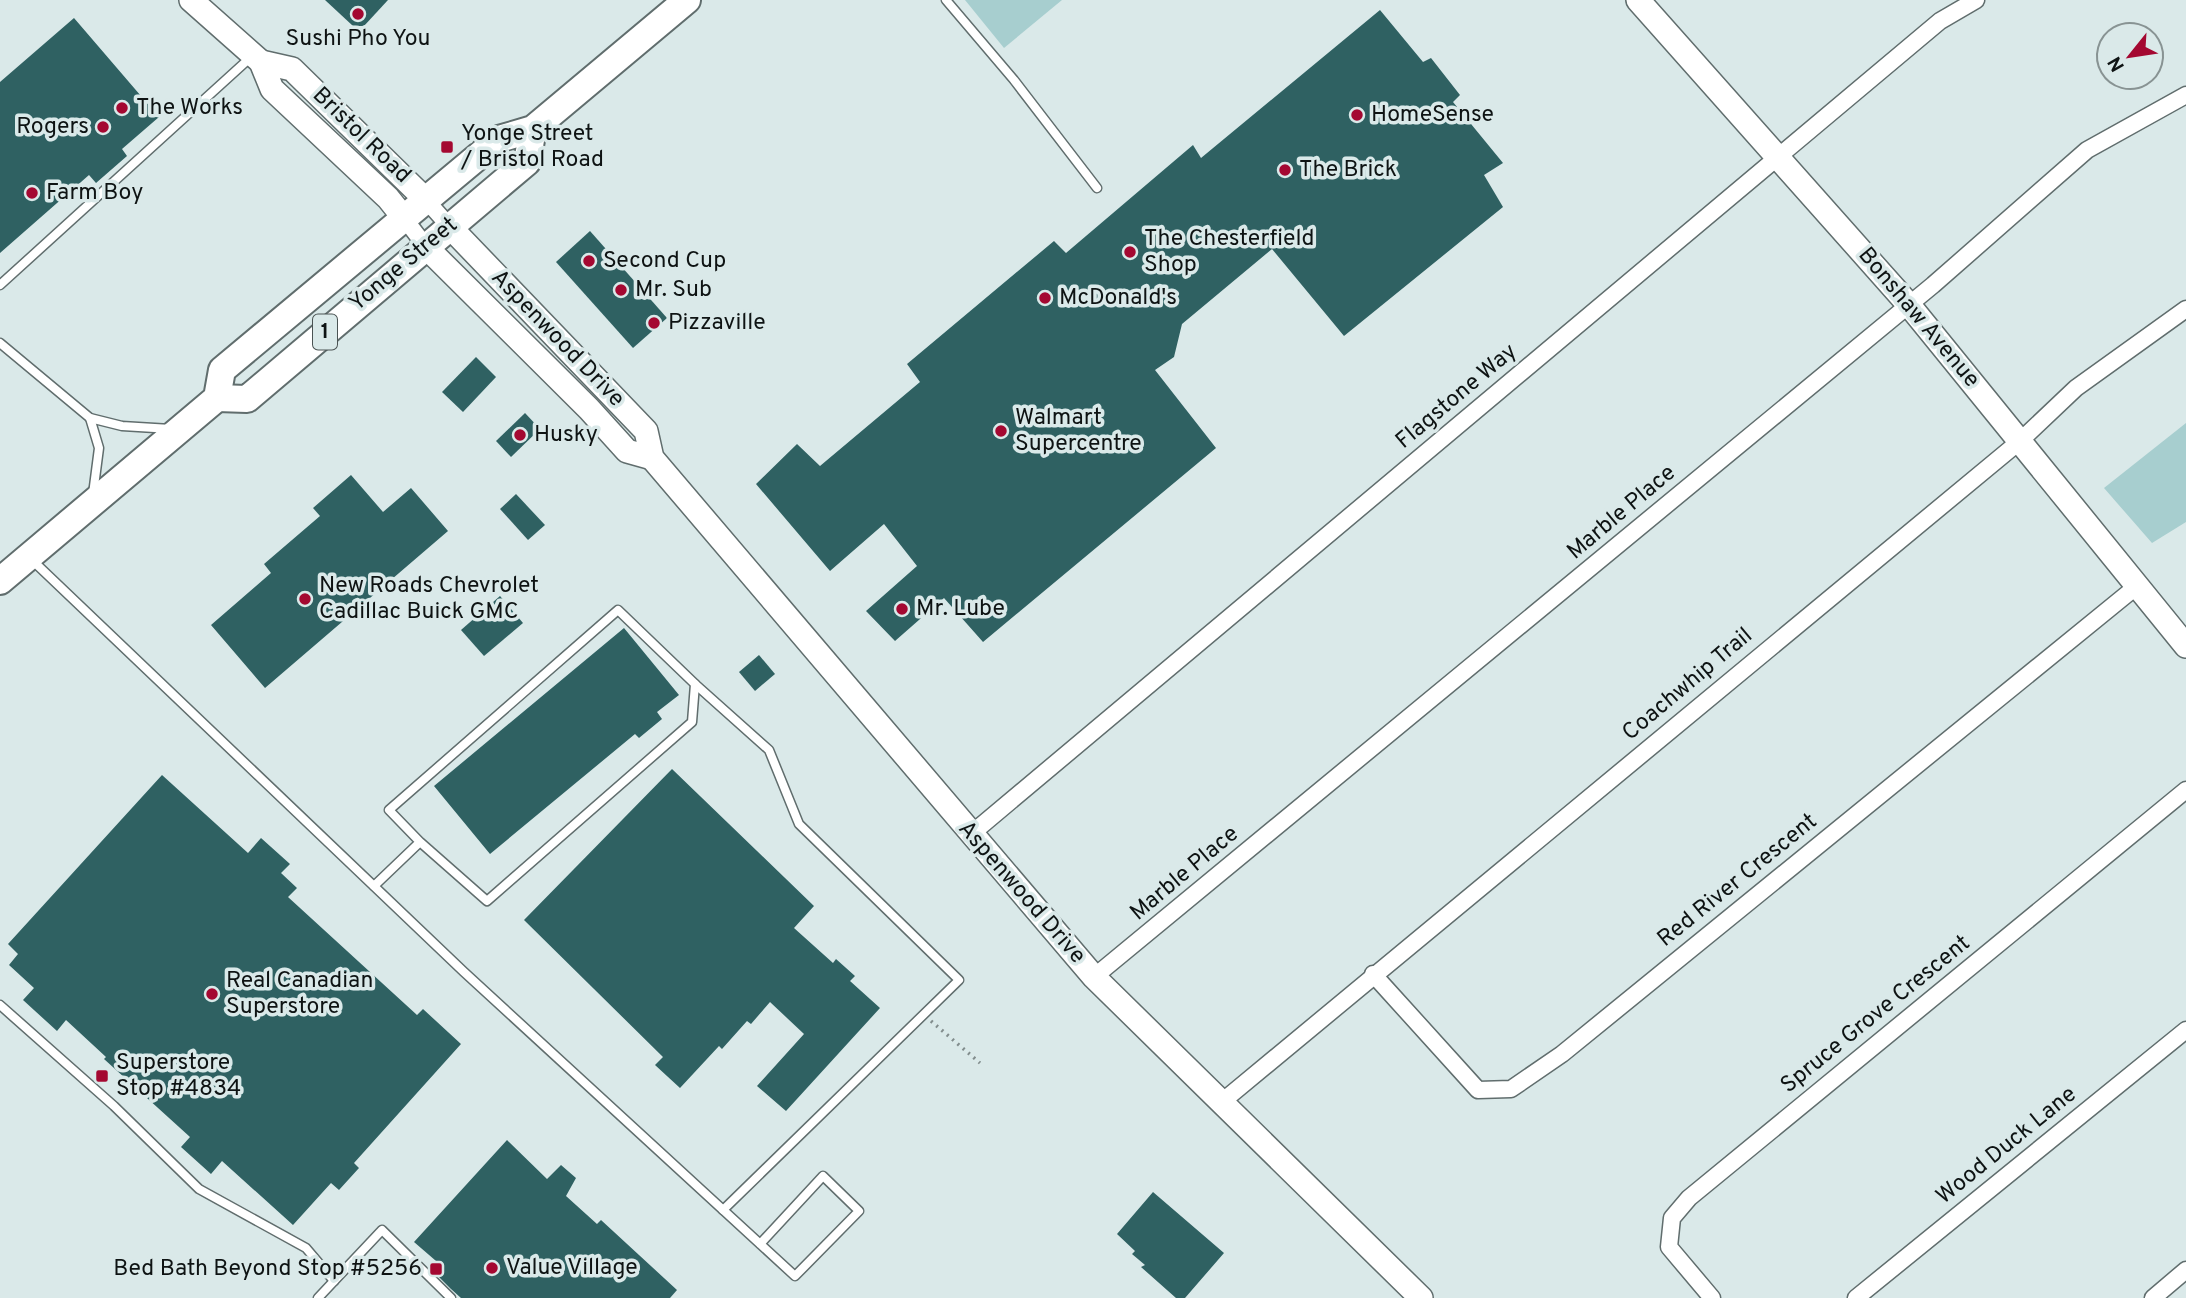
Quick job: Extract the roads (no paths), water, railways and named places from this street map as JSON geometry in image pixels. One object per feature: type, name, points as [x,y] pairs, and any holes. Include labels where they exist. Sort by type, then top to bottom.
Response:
[{"type":"main road","name":"Yonge Street","points":[[533,129],[527,162],[427,248],[247,399],[217,398],[222,370],[499,139],[533,129],[687,0]]},
{"type":"main road","points":[[0,581],[217,398]]},
{"type":"street","name":"Bristol Road","points":[[191,0],[257,59],[272,89],[388,198],[427,248]]},
{"type":"street","name":"Bonshaw Avenue","points":[[1639,0],[1909,305],[2186,646]]},
{"type":"street","name":"Flagstone Way","points":[[970,835],[1940,21],[1976,0]]},
{"type":"street","name":"Bristol Road","points":[[257,59],[292,69],[426,200],[450,227]]},
{"type":"street","name":"Marble Place","points":[[1094,977],[1909,305],[2087,150],[2186,95]]},
{"type":"street","name":"Aspenwood Drive","points":[[450,227],[646,431],[652,458],[970,835],[1094,977],[1206,1089],[1223,1101],[1416,1297]]},
{"type":"street","name":"Aspenwood Drive","points":[[427,248],[589,409],[627,451],[652,458]]},
{"type":"street","name":"Coachwhip Trail","points":[[1223,1101],[1373,974],[2020,441],[2076,388],[2186,309]]},
{"type":"street","name":"Red River Crescent","points":[[1373,974],[1478,1090],[1511,1089],[1573,1045],[2137,586]]},
{"type":"street","name":"Spruce Grove Crescent","points":[[1712,1298],[1669,1247],[1672,1218],[1689,1198],[2186,790]]},
{"type":"street","name":"Wood Duck Lane","points":[[1856,1298],[2186,1030]]},
{"type":"street","points":[[2153,1298],[2186,1270]]},
{"type":"lane","points":[[946,0],[1014,79],[1097,187]]},
{"type":"lane","points":[[0,285],[257,59]]},
{"type":"lane","points":[[0,343],[90,418],[122,426],[179,429]]},
{"type":"lane","points":[[90,418],[99,448],[92,503]]},
{"type":"lane","points":[[29,557],[464,972],[760,1244],[795,1276],[859,1211],[823,1175],[760,1244]]},
{"type":"lane","points":[[695,684],[692,722],[487,901],[420,842],[389,810],[618,610],[768,750],[799,824],[959,980],[723,1210]]},
{"type":"lane","points":[[374,886],[420,842]]},
{"type":"lane","points":[[0,1005],[114,1106],[199,1189],[306,1248],[334,1281]]},
{"type":"lane","points":[[318,1298],[382,1230],[451,1298]]},
{"type":"place","name":"Sushi Pho You","points":[[358,14]]},
{"type":"place","name":"The Works","points":[[122,108]]},
{"type":"place","name":"HomeSense","points":[[1357,115]]},
{"type":"place","name":"Rogers","points":[[103,127]]},
{"type":"place","name":"Yonge Street / Bristol Road","points":[[447,147]]},
{"type":"place","name":"The Brick","points":[[1285,170]]},
{"type":"place","name":"Farm Boy","points":[[32,193]]},
{"type":"place","name":"The Chesterfield Shop","points":[[1130,252]]},
{"type":"place","name":"Second Cup","points":[[589,261]]},
{"type":"place","name":"Mr. Sub","points":[[621,290]]},
{"type":"place","name":"McDonald's","points":[[1045,298]]},
{"type":"place","name":"Pizzaville","points":[[654,323]]},
{"type":"place","name":"Walmart Supercentre","points":[[1001,431]]},
{"type":"place","name":"Husky","points":[[520,435]]},
{"type":"place","name":"New Roads Chevrolet Cadillac Buick GMC","points":[[305,599]]},
{"type":"place","name":"Mr. Lube","points":[[902,609]]},
{"type":"place","name":"Real Canadian Superstore","points":[[212,994]]},
{"type":"place","name":"Superstore Stop #4834","points":[[102,1076]]},
{"type":"place","name":"Value Village","points":[[492,1268]]},
{"type":"place","name":"Bed Bath Beyond Stop #5256","points":[[436,1269]]}]
